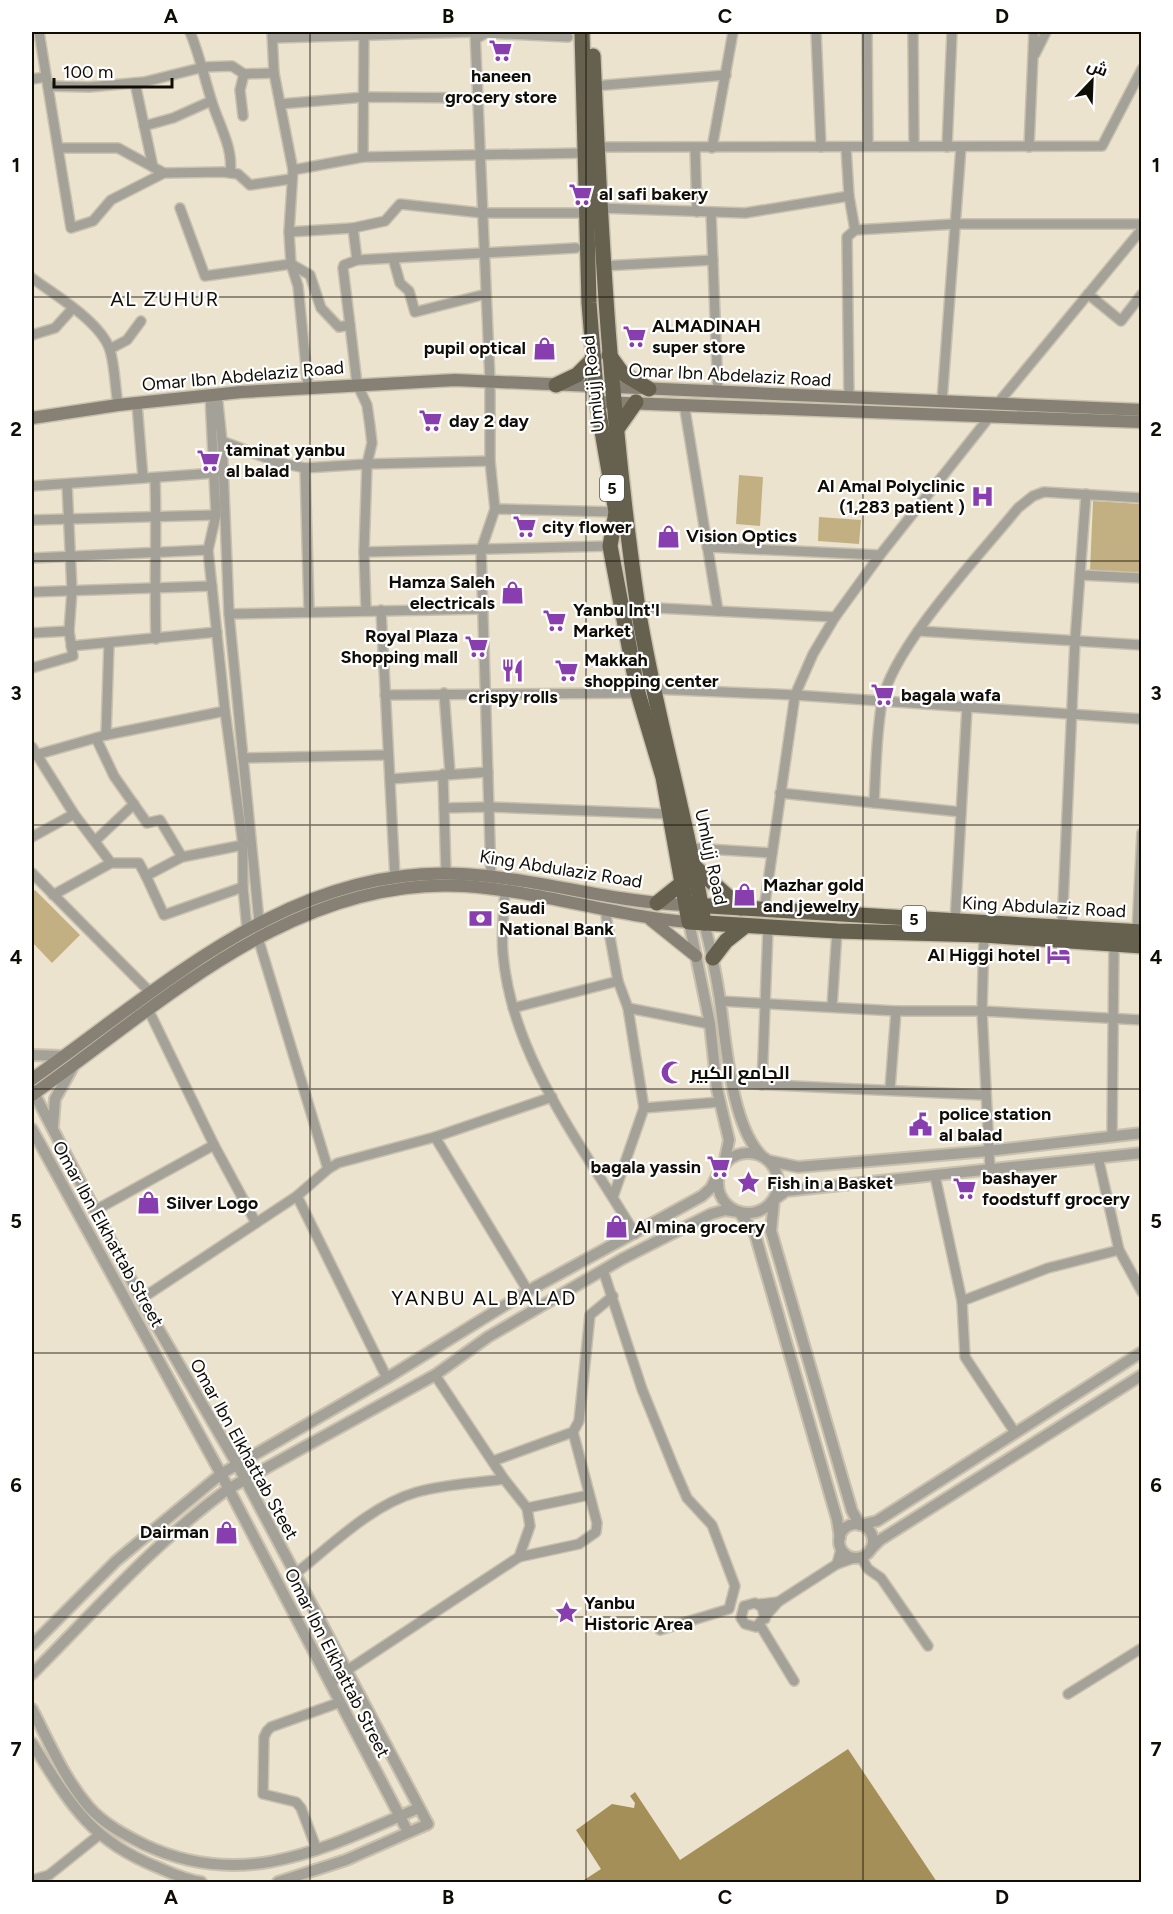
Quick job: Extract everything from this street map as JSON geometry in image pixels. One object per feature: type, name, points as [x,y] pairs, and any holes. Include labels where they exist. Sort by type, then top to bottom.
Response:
[{"type":"highway","name":"Umlujj Road","points":[[592,32],[593,211],[601,356],[604,394],[616,512],[610,546],[645,691],[689,922],[704,923],[691,848],[645,691],[638,607],[617,429],[604,394]]},
{"type":"highway","name":"Umlujj Road","points":[[575,34],[591,150]]},
{"type":"highway","name":"Umlujj Road","points":[[593,211],[602,266],[601,356]]},
{"type":"highway","points":[[556,385],[578,375],[601,356],[622,373],[649,389]]},
{"type":"highway","points":[[617,429],[636,402]]},
{"type":"highway","points":[[695,867],[741,908]]},
{"type":"highway","points":[[657,903],[682,883]]},
{"type":"highway","name":"King Abdulaziz Road","points":[[686,904],[1062,927],[1140,937]]},
{"type":"highway","name":"King Abdulaziz Road","points":[[704,923],[837,931],[984,935],[1114,945],[1140,937]]},
{"type":"highway","points":[[713,958],[745,926]]},
{"type":"main road","name":"Omar Ibn Abdelaziz Road","points":[[32,418],[118,405],[308,387],[490,381],[556,385],[636,402],[1142,422]]},
{"type":"main road","name":"Omar Ibn Abdelaziz Road","points":[[604,394],[649,389],[1142,410]]},
{"type":"main road","name":"King Abdulaziz Road","points":[[32,1078],[150,992],[259,921],[301,901],[395,878],[446,874],[491,877],[657,903],[686,904]]},
{"type":"main road","name":"King Abdulaziz Road","points":[[32,1092],[74,1065],[148,1009],[258,938],[301,916],[364,896],[432,886],[505,890],[650,919],[689,922]]},
{"type":"main road","points":[[650,919],[696,956]]},
{"type":"street","points":[[39,32],[71,228],[93,221],[111,200],[164,173],[238,174],[250,185],[363,157],[695,148],[1102,146],[1142,69]]},
{"type":"street","points":[[190,32],[204,67],[211,101],[232,160],[230,173]]},
{"type":"street","points":[[712,148],[733,32]]},
{"type":"street","points":[[816,32],[821,147]]},
{"type":"street","points":[[867,32],[868,146]]},
{"type":"street","points":[[913,32],[914,146]]},
{"type":"street","points":[[947,147],[952,32]]},
{"type":"street","points":[[1029,147],[1034,32]]},
{"type":"street","points":[[1033,58],[1046,32]]},
{"type":"street","points":[[363,157],[364,34]]},
{"type":"street","points":[[476,34],[490,381],[490,461],[495,509],[481,550],[491,877]]},
{"type":"street","points":[[308,387],[298,286],[291,264],[289,232],[292,174],[274,73],[273,35],[575,34]]},
{"type":"street","points":[[32,79],[47,82],[135,83],[204,67],[232,66],[244,74],[274,73]]},
{"type":"street","points":[[243,116],[240,90],[244,74]]},
{"type":"street","points":[[594,86],[726,75]]},
{"type":"street","points":[[135,83],[153,167]]},
{"type":"street","points":[[280,104],[365,97],[478,98]]},
{"type":"street","points":[[144,126],[173,118],[211,101]]},
{"type":"street","points":[[846,147],[849,196],[855,230]]},
{"type":"street","points":[[942,400],[962,147]]},
{"type":"street","points":[[58,148],[118,148],[164,173]]},
{"type":"street","points":[[695,148],[697,212]]},
{"type":"street","points":[[289,232],[353,228],[386,221],[400,204],[482,213],[593,211],[745,213],[849,196]]},
{"type":"street","points":[[180,208],[205,276],[291,264],[310,275],[321,308],[339,327],[350,325]]},
{"type":"street","points":[[711,212],[718,393]]},
{"type":"street","points":[[849,398],[847,237],[855,230],[956,224],[1142,224]]},
{"type":"street","points":[[353,228],[357,260]]},
{"type":"street","points":[[998,403],[1142,229]]},
{"type":"street","points":[[366,610],[364,552],[367,464],[372,443],[367,405],[357,384],[344,265],[357,260],[576,248]]},
{"type":"street","points":[[393,258],[400,283],[409,291],[416,312],[486,294]]},
{"type":"street","points":[[602,266],[713,261]]},
{"type":"street","points":[[32,278],[73,308],[103,336],[110,350],[118,405]]},
{"type":"street","points":[[1088,294],[1121,321],[1142,294]]},
{"type":"street","points":[[32,334],[55,328],[73,308]]},
{"type":"street","points":[[110,350],[127,340],[141,321]]},
{"type":"street","points":[[214,395],[222,441],[229,614],[259,921]]},
{"type":"street","points":[[214,395],[216,515],[208,550],[225,711],[243,845],[243,887],[247,929]]},
{"type":"street","points":[[137,404],[143,478]]},
{"type":"street","points":[[684,404],[718,611]]},
{"type":"street","points":[[764,910],[795,694],[835,617],[880,555],[991,416]]},
{"type":"street","points":[[222,441],[277,462],[305,468],[490,461]]},
{"type":"street","points":[[305,468],[309,611]]},
{"type":"street","points":[[32,486],[216,473]]},
{"type":"street","points":[[155,479],[158,552],[154,588],[156,639]]},
{"type":"street","points":[[32,668],[73,656],[69,631],[72,591],[67,484]]},
{"type":"street","points":[[873,803],[882,701],[897,666],[918,631],[1018,508],[1033,496],[1044,492],[1142,498]]},
{"type":"street","points":[[1062,927],[1075,641],[1086,494]]},
{"type":"street","points":[[495,509],[616,512]]},
{"type":"street","points":[[32,520],[216,515]]},
{"type":"street","points":[[364,552],[610,546]]},
{"type":"street","points":[[707,547],[880,555]]},
{"type":"street","points":[[32,558],[208,550]]},
{"type":"street","points":[[1080,575],[1142,578]]},
{"type":"street","points":[[32,592],[212,586]]},
{"type":"street","points":[[638,607],[835,617]]},
{"type":"street","points":[[229,614],[483,609]]},
{"type":"street","points":[[381,610],[395,878]]},
{"type":"street","points":[[32,633],[69,631]]},
{"type":"street","points":[[918,631],[1142,645]]},
{"type":"street","points":[[71,646],[216,632]]},
{"type":"street","points":[[109,643],[101,737],[114,776],[147,822],[160,820],[182,857]]},
{"type":"street","points":[[385,695],[645,691],[795,694],[1142,719]]},
{"type":"street","points":[[444,693],[446,874]]},
{"type":"street","points":[[955,922],[967,707]]},
{"type":"street","points":[[111,862],[74,814],[33,753],[225,711]]},
{"type":"street","points":[[243,758],[388,755]]},
{"type":"street","points":[[390,779],[446,773],[488,772]]},
{"type":"street","points":[[780,793],[962,812]]},
{"type":"street","points":[[95,841],[134,804]]},
{"type":"street","points":[[444,808],[489,807],[670,814]]},
{"type":"street","points":[[32,837],[74,814]]},
{"type":"street","points":[[1140,937],[1142,833]]},
{"type":"street","points":[[146,876],[182,857],[243,845]]},
{"type":"street","points":[[691,848],[772,853]]},
{"type":"street","points":[[53,895],[111,862],[139,863],[164,915],[243,887]]},
{"type":"street","points":[[32,873],[150,992]]},
{"type":"street","points":[[505,890],[502,953],[513,1008],[528,1051],[552,1097],[635,1234]]},
{"type":"street","points":[[605,910],[618,981],[628,1008],[644,1108],[613,1197]]},
{"type":"street","points":[[689,922],[710,1024],[720,1102],[729,1140],[718,1182],[723,1200],[739,1212],[755,1234],[837,1519],[840,1544],[837,1564]]},
{"type":"street","points":[[704,923],[713,958],[732,1083],[752,1145],[766,1158],[779,1180],[774,1200],[771,1231],[852,1511],[860,1525],[872,1536],[862,1555]]},
{"type":"street","points":[[762,1085],[768,928]]},
{"type":"street","points":[[832,1006],[837,931]]},
{"type":"street","points":[[984,935],[982,1011],[984,1095],[990,1169]]},
{"type":"street","points":[[258,938],[328,1169]]},
{"type":"street","points":[[1112,1136],[1114,945]]},
{"type":"street","points":[[513,1008],[618,981]]},
{"type":"street","points":[[720,1000],[896,1011],[982,1011],[1142,1020]]},
{"type":"street","points":[[628,1008],[710,1024]]},
{"type":"street","points":[[148,1009],[214,1145],[256,1223]]},
{"type":"street","points":[[890,1089],[896,1011]]},
{"type":"street","points":[[32,1055],[64,1056]]},
{"type":"street","points":[[55,1135],[52,1118],[55,1099],[74,1065]]},
{"type":"street","points":[[732,1083],[984,1095]]},
{"type":"street","name":"Omar Ibn Elkhattab Steet","points":[[32,1092],[141,1299],[237,1464],[428,1824],[408,1832]]},
{"type":"street","points":[[141,1299],[297,1196],[338,1163],[435,1137],[552,1097]]},
{"type":"street","points":[[644,1108],[720,1102]]},
{"type":"street","name":"Omar Ibn Elkhattab Street","points":[[32,1129],[36,1144],[221,1474],[338,1703],[408,1832]]},
{"type":"street","points":[[32,1645],[116,1561],[221,1474],[387,1378],[528,1291],[702,1196],[711,1188],[722,1168],[741,1153],[798,1167],[988,1151],[1142,1133]]},
{"type":"street","points":[[435,1137],[528,1291]]},
{"type":"street","points":[[94,1211],[214,1145]]},
{"type":"street","points":[[32,1674],[155,1550],[201,1508],[228,1489],[435,1375],[488,1337],[603,1270],[711,1214],[725,1210],[758,1212],[786,1191],[797,1189],[1142,1153]]},
{"type":"street","points":[[1098,1157],[1119,1250],[1142,1292]]},
{"type":"street","points":[[935,1176],[962,1301],[965,1357],[1014,1431]]},
{"type":"street","points":[[297,1196],[387,1378]]},
{"type":"street","points":[[962,1301],[1048,1268],[1119,1250]]},
{"type":"street","points":[[603,1270],[642,1389],[687,1498],[712,1525],[735,1586],[729,1609],[660,1630]]},
{"type":"street","points":[[493,1461],[573,1432],[579,1421],[590,1315],[613,1296]]},
{"type":"street","points":[[840,1544],[849,1526],[877,1521],[1014,1431],[1142,1352]]},
{"type":"street","points":[[435,1375],[504,1479],[527,1508],[530,1526],[519,1557]]},
{"type":"street","points":[[778,1602],[747,1604],[741,1614],[742,1621],[748,1626],[762,1622],[778,1602],[837,1564],[862,1555],[880,1540],[1142,1375]]},
{"type":"street","points":[[330,1684],[345,1671],[519,1557],[579,1544],[596,1532],[597,1523],[573,1432]]},
{"type":"street","points":[[295,1574],[375,1512],[398,1500],[417,1492],[504,1479]]},
{"type":"street","points":[[527,1508],[589,1495]]},
{"type":"street","points":[[840,1544],[862,1555],[868,1569],[881,1578],[928,1646]]},
{"type":"street","points":[[759,1604],[764,1610],[762,1622],[794,1681]]},
{"type":"street","points":[[1068,1695],[1142,1648]]},
{"type":"street","points":[[317,1850],[301,1808],[296,1802],[263,1794],[264,1737],[271,1727],[338,1703]]},
{"type":"street","points":[[32,1709],[70,1783],[90,1808],[128,1837],[158,1851],[202,1863],[236,1867],[271,1863],[317,1850],[419,1808]]},
{"type":"street","points":[[32,1743],[67,1799],[99,1835],[149,1864],[201,1882]]},
{"type":"street","points":[[278,1882],[335,1864],[408,1832]]},
{"type":"street","points":[[32,1880],[49,1875],[99,1835]]},
{"type":"shaded area","points":[[739,475],[763,477],[760,526],[736,524]]},
{"type":"shaded area","points":[[1093,501],[1141,504],[1141,573],[1090,571]]},
{"type":"shaded area","points":[[819,517],[861,520],[859,544],[818,541]]},
{"type":"shaded area","points":[[35,890],[80,935],[52,963],[32,942],[32,894]]},
{"type":"shaded area","points":[[848,1749],[937,1882],[581,1882],[601,1869],[576,1830],[612,1804],[634,1808],[635,1803],[630,1796],[635,1792],[680,1860]]},
{"type":"place","name":"haneen grocery store","points":[[501,50]]},
{"type":"place","name":"al safi bakery","points":[[581,194]]},
{"type":"place","name":"ALMADINAH super store","points":[[634,336]]},
{"type":"place","name":"pupil optical","points":[[544,348]]},
{"type":"place","name":"day 2 day","points":[[431,421]]},
{"type":"place","name":"taminat yanbu al balad","points":[[208,460]]},
{"type":"place","name":"Al Amal Polyclinic (1,283 patient )","points":[[983,496]]},
{"type":"place","name":"city flower","points":[[524,527]]},
{"type":"place","name":"Vision Optics","points":[[668,536]]},
{"type":"place","name":"Hamza Saleh electricals","points":[[513,592]]},
{"type":"place","name":"Yanbu Int'l Market","points":[[555,620]]},
{"type":"place","name":"Royal Plaza Shopping mall","points":[[476,646]]},
{"type":"place","name":"Makkah shopping center","points":[[566,670]]},
{"type":"place","name":"crispy rolls","points":[[513,671]]},
{"type":"place","name":"bagala wafa","points":[[883,695]]},
{"type":"place","name":"Mazhar gold and jewelry","points":[[745,895]]},
{"type":"place","name":"Saudi National Bank","points":[[481,918]]},
{"type":"place","name":"Al Higgi hotel","points":[[1058,955]]},
{"type":"place","name":"الجامع الكبير","points":[[672,1073]]},
{"type":"place","name":"police station al balad","points":[[921,1124]]},
{"type":"place","name":"bagala yassin","points":[[719,1167]]},
{"type":"place","name":"Fish in a Basket","points":[[749,1183]]},
{"type":"place","name":"bashayer foodstuff grocery","points":[[964,1188]]},
{"type":"place","name":"Silver Logo","points":[[148,1203]]},
{"type":"place","name":"Al mina grocery","points":[[616,1227]]},
{"type":"place","name":"Dairman","points":[[227,1532]]},
{"type":"place","name":"Yanbu Historic Area","points":[[566,1613]]},
{"type":"district","name":"AL ZUHUR","points":[[165,299]]},
{"type":"district","name":"YANBU AL BALAD","points":[[484,1298]]}]
